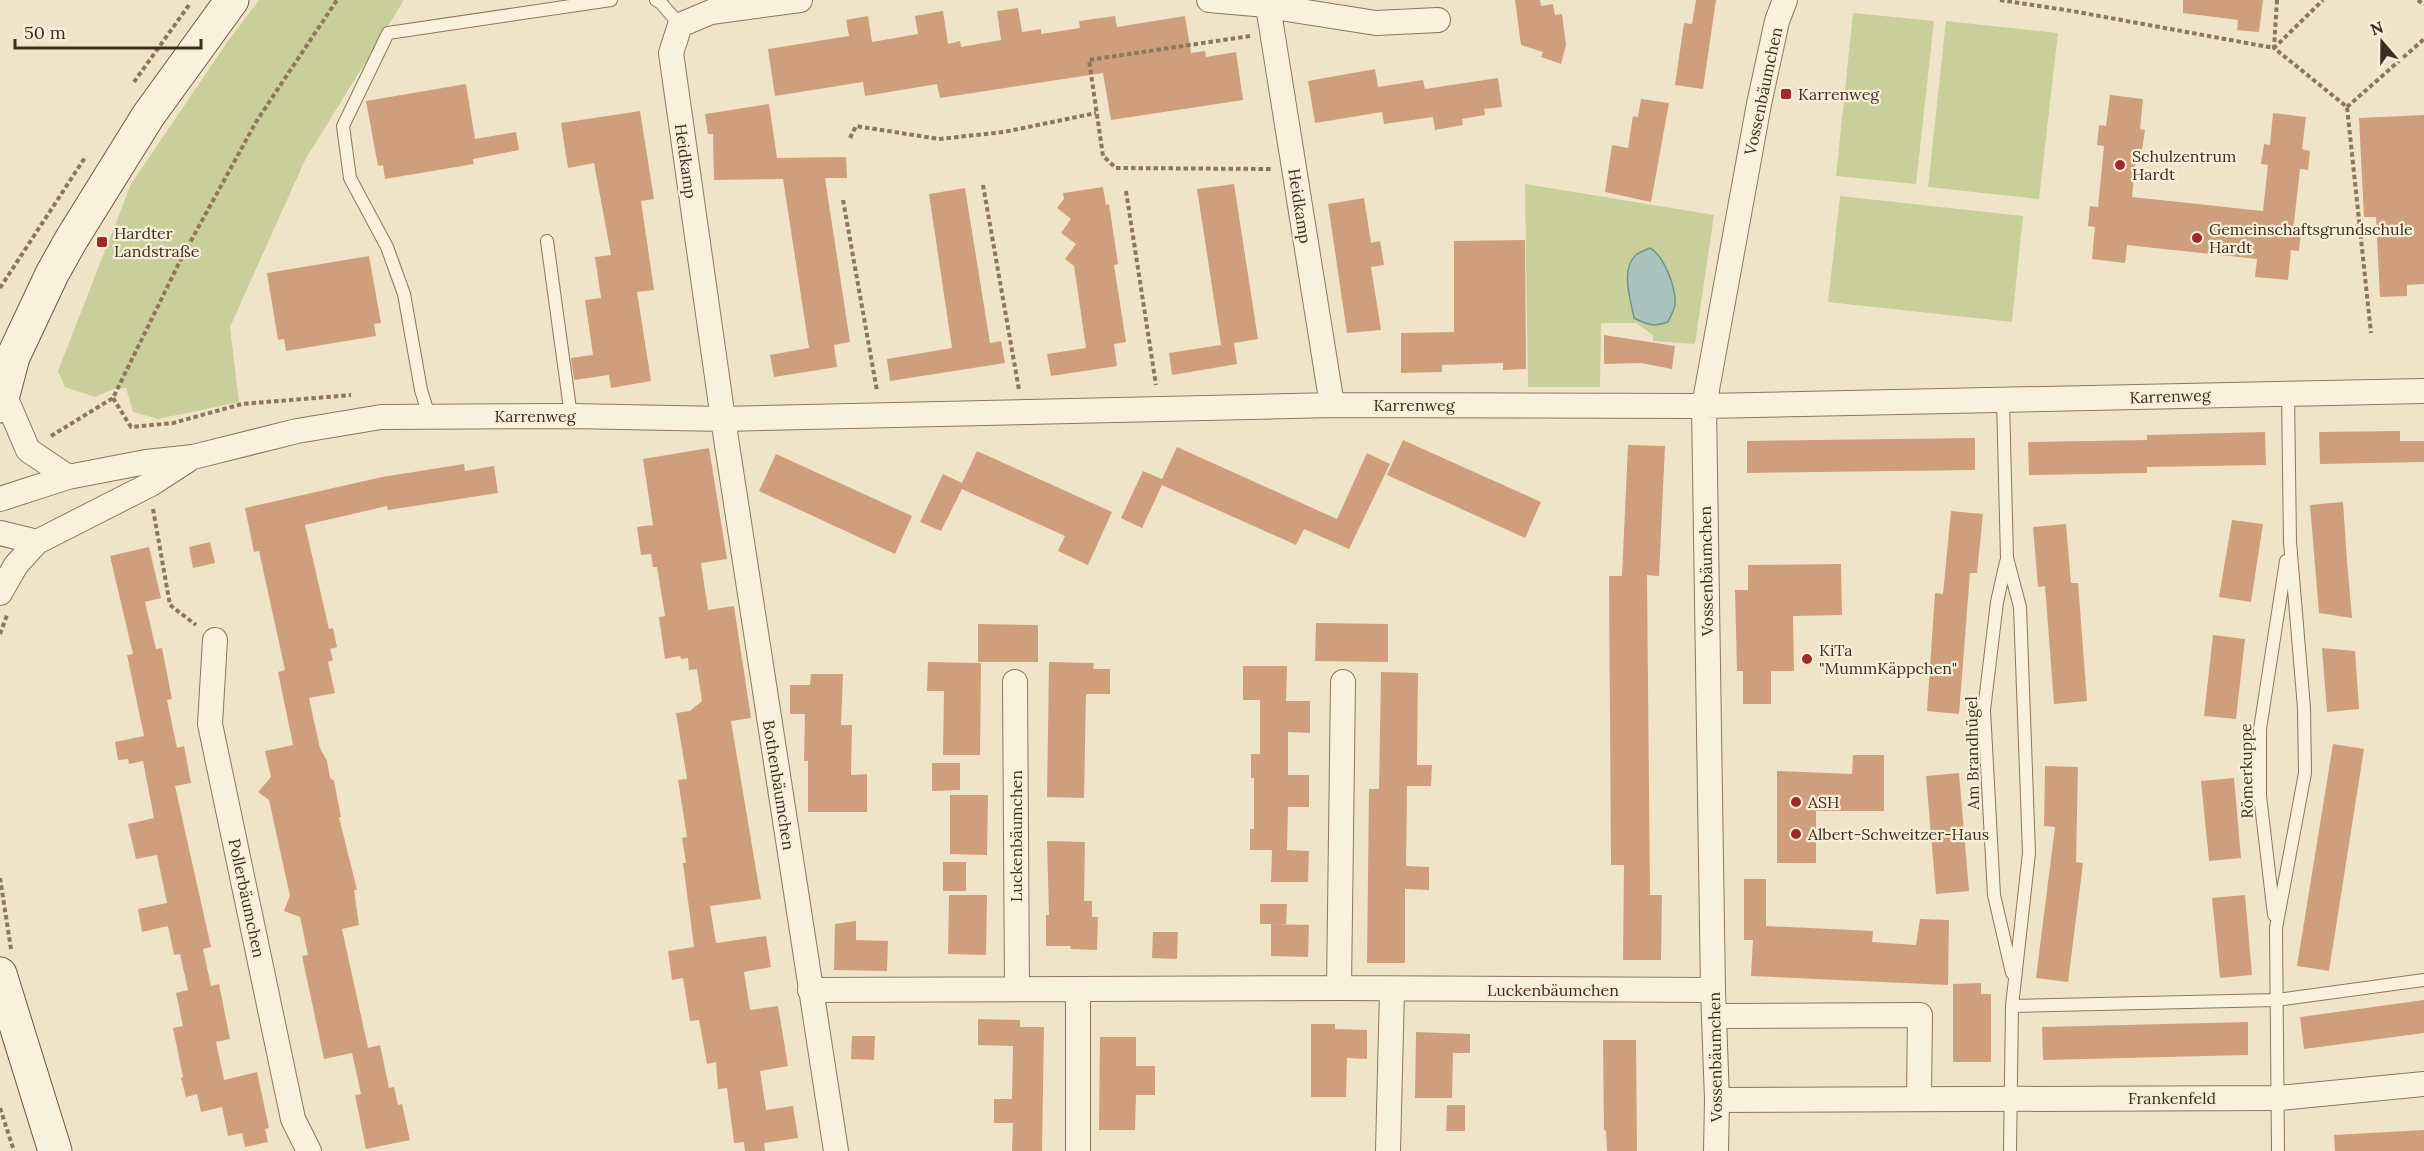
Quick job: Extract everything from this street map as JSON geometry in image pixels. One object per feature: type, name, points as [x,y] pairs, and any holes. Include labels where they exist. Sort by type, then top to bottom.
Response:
[{"type":"main road","points":[[2,400],[13,357],[52,274],[71,240],[148,116],[232,0]]},
{"type":"main road","points":[[0,974],[55,1151]]},
{"type":"street","points":[[680,25],[711,12],[800,0]]},
{"type":"street","points":[[1209,0],[1268,6],[1376,23],[1438,20]]},
{"type":"street","name":"Vossenbäumchen","points":[[1716,1151],[1717,1100],[1713,990],[1704,406],[1759,104],[1777,21],[1785,0]]},
{"type":"street","name":"Heidkamp","points":[[1268,6],[1332,405]]},
{"type":"street","name":"Heidkamp","points":[[680,25],[671,53],[723,419]]},
{"type":"street","name":"Karrenweg","points":[[0,499],[68,477],[146,462],[193,457],[297,431],[381,417],[571,416],[723,419],[1332,405],[1704,406],[2288,392],[2424,391]]},
{"type":"street","points":[[2,400],[28,450],[68,477]]},
{"type":"street","name":"Bothenbäumchen","points":[[723,419],[836,1151]]},
{"type":"street","name":"Karrenweg","points":[[0,593],[16,566],[37,542],[151,484],[193,457]]},
{"type":"street","points":[[0,532],[37,542]]},
{"type":"street","name":"Pollerbäumchen","points":[[215,640],[210,724],[293,1119],[309,1151]]},
{"type":"street","name":"Luckenbäumchen","points":[[1015,682],[1017,989]]},
{"type":"street","points":[[1339,988],[1343,682]]},
{"type":"street","name":"Luckenbäumchen","points":[[810,990],[1339,988],[1713,990]]},
{"type":"street","points":[[1078,990],[1078,1151]]},
{"type":"street","points":[[1388,1151],[1392,990]]},
{"type":"street","points":[[1715,1016],[1920,1015],[1919,1098]]},
{"type":"street","name":"Frankenfeld","points":[[1717,1100],[2278,1098],[2424,1084]]},
{"type":"lane","points":[[429,416],[421,390],[404,294],[387,247],[350,178],[343,126],[388,33],[611,0]]},
{"type":"lane","points":[[656,0],[680,25]]},
{"type":"lane","points":[[547,241],[571,416]]},
{"type":"lane","name":"Römerkuppe","points":[[2276,928],[2305,773],[2304,708],[2289,542],[2288,392]]},
{"type":"lane","name":"Am Brandhügel","points":[[2003,400],[2007,558],[2020,608],[2029,853],[2012,1006],[2010,1151]]},
{"type":"lane","name":"Römerkuppe","points":[[2278,1151],[2276,928],[2260,796],[2260,729],[2289,542]]},
{"type":"lane","name":"Am Brandhügel","points":[[2007,558],[1997,602],[1984,710],[1994,895],[2014,982]]},
{"type":"lane","points":[[2012,1006],[2277,1000],[2424,980]]},
{"type":"path","points":[[28,450],[113,398],[182,259],[256,122],[337,0]]},
{"type":"path","points":[[2000,0],[2072,10],[2274,48],[2347,107],[2371,333]]},
{"type":"path","points":[[2274,48],[2277,0]]},
{"type":"path","points":[[2274,48],[2323,0]]},
{"type":"path","points":[[2418,0],[2424,5]]},
{"type":"path","points":[[1272,33],[1089,60],[1096,113],[1103,156],[1116,168],[1294,169]]},
{"type":"path","points":[[2347,107],[2424,39]]},
{"type":"path","points":[[850,138],[856,126],[939,139],[1004,132],[1096,113]]},
{"type":"path","points":[[983,186],[1019,390],[1020,412]]},
{"type":"path","points":[[1126,191],[1160,410]]},
{"type":"path","points":[[843,200],[881,416]]},
{"type":"path","points":[[113,398],[131,427],[173,423],[242,404],[363,394]]},
{"type":"path","points":[[151,484],[151,500],[170,605],[215,640]]},
{"type":"path","points":[[0,1108],[14,1151]]},
{"type":"green space","points":[[259,0],[404,0],[305,160],[230,327],[239,402],[158,419],[133,412],[126,388],[114,389],[95,397],[65,387],[58,371],[131,184],[228,41]]},
{"type":"green space","points":[[1853,13],[1934,21],[1916,184],[1836,176]]},
{"type":"green space","points":[[1946,21],[2058,33],[2039,199],[1928,187]]},
{"type":"green space","points":[[1525,184],[1714,215],[1695,344],[1653,341],[1653,335],[1636,323],[1601,323],[1600,387],[1528,387]],"holes":[[[1666,267],[1675,304],[1634,318],[1628,280]]]},
{"type":"green space","points":[[1840,196],[2023,216],[2012,322],[1828,302]]},
{"type":"water","points":[[1650,248],[1664,265],[1675,297],[1674,308],[1668,322],[1655,325],[1634,318],[1628,285],[1631,261],[1637,254]]},
{"type":"building","points":[[1515,0],[1540,0],[1541,6],[1553,4],[1555,15],[1562,14],[1566,45],[1561,64],[1541,57],[1543,52],[1521,45]]},
{"type":"building","points":[[1696,0],[1716,0],[1703,89],[1675,85],[1684,23],[1692,24]]},
{"type":"building","points":[[2183,0],[2263,0],[2259,32],[2237,30],[2238,20],[2183,13]]},
{"type":"building","points":[[1018,8],[1022,32],[1041,29],[1041,34],[1080,28],[1079,21],[1115,16],[1117,27],[1185,16],[1191,53],[1205,51],[1206,57],[1236,52],[1243,100],[1111,120],[1103,73],[940,98],[937,84],[865,96],[863,82],[775,96],[768,49],[849,36],[846,20],[868,16],[872,42],[918,34],[915,16],[943,11],[948,44],[960,41],[961,47],[1001,40],[997,11]]},
{"type":"building","points":[[1375,69],[1378,87],[1423,80],[1425,89],[1498,78],[1502,107],[1484,109],[1485,115],[1462,119],[1463,125],[1435,130],[1433,117],[1384,124],[1382,112],[1315,123],[1308,81]]},
{"type":"building","points":[[466,84],[475,139],[516,132],[519,150],[473,159],[474,164],[385,179],[383,165],[378,166],[366,101]]},
{"type":"building","points":[[2110,95],[2143,99],[2140,129],[2145,130],[2142,150],[2137,150],[2132,197],[2263,211],[2268,165],[2261,164],[2264,144],[2270,145],[2273,113],[2306,117],[2302,149],[2310,151],[2308,170],[2300,169],[2293,231],[2301,231],[2299,251],[2291,250],[2288,280],[2255,277],[2257,259],[2127,245],[2125,263],[2092,259],[2095,227],[2088,226],[2090,206],[2098,207],[2104,146],[2097,145],[2099,125],[2106,126]]},
{"type":"building","points":[[1641,99],[1669,103],[1651,202],[1605,192],[1612,145],[1628,148],[1633,116],[1638,117]]},
{"type":"building","points":[[769,104],[777,158],[846,157],[847,178],[825,178],[850,342],[834,345],[837,367],[774,377],[770,355],[809,348],[783,179],[714,180],[713,134],[708,134],[705,114]]},
{"type":"building","points":[[640,111],[654,199],[641,201],[654,290],[637,292],[651,381],[611,388],[609,375],[574,380],[571,358],[593,355],[585,300],[601,298],[595,257],[611,255],[594,163],[568,168],[561,123]]},
{"type":"building","points":[[2424,115],[2424,284],[2407,285],[2407,296],[2380,297],[2376,217],[2364,217],[2359,118]]},
{"type":"building","points":[[1234,184],[1258,339],[1234,343],[1237,364],[1172,375],[1169,353],[1221,345],[1197,189]]},
{"type":"building","points":[[1103,187],[1106,205],[1109,204],[1118,264],[1114,265],[1126,342],[1114,344],[1117,366],[1051,376],[1047,354],[1086,348],[1074,266],[1065,259],[1076,244],[1061,233],[1071,219],[1057,208],[1064,199],[1063,193]]},
{"type":"building","points":[[965,188],[990,343],[1001,341],[1005,363],[890,381],[887,359],[952,348],[929,194]]},
{"type":"building","points":[[1364,198],[1371,243],[1380,241],[1384,265],[1371,267],[1381,330],[1347,333],[1328,204]]},
{"type":"building","points":[[1525,240],[1526,369],[1503,370],[1503,363],[1442,365],[1442,372],[1401,373],[1401,333],[1454,332],[1454,241]]},
{"type":"building","points":[[369,256],[381,323],[374,324],[376,336],[286,351],[284,339],[278,340],[267,273]]},
{"type":"building","points":[[1604,335],[1675,346],[1672,369],[1641,363],[1604,364]]},
{"type":"building","points":[[2400,431],[2400,441],[2424,441],[2424,462],[2320,464],[2319,432]]},
{"type":"building","points":[[2265,432],[2266,465],[2147,467],[2147,473],[2029,475],[2028,442],[2147,440],[2147,435]]},
{"type":"building","points":[[1975,438],[1975,470],[1747,473],[1747,441]]},
{"type":"building","points":[[1403,440],[1541,502],[1525,538],[1387,475]]},
{"type":"building","points":[[1628,445],[1665,446],[1659,576],[1647,575],[1650,895],[1662,895],[1661,960],[1623,960],[1624,865],[1611,865],[1609,576],[1622,576]]},
{"type":"building","points":[[1177,447],[1337,519],[1367,453],[1390,464],[1349,549],[1304,529],[1296,545],[1162,485],[1142,528],[1121,518],[1143,471],[1162,479]]},
{"type":"building","points":[[709,448],[727,559],[701,563],[708,610],[734,606],[751,718],[731,721],[761,899],[710,906],[716,943],[766,936],[771,967],[744,972],[750,1010],[778,1006],[788,1066],[760,1071],[766,1110],[793,1106],[798,1138],[764,1143],[765,1151],[745,1151],[744,1142],[734,1143],[727,1088],[718,1089],[716,1062],[707,1064],[699,1020],[690,1021],[683,978],[672,980],[668,951],[694,947],[683,863],[686,863],[682,838],[687,837],[678,780],[687,779],[676,713],[690,711],[702,701],[697,669],[689,670],[688,658],[681,659],[680,656],[665,659],[659,617],[665,616],[657,567],[653,567],[651,554],[641,555],[637,527],[653,525],[643,459]]},
{"type":"building","points":[[977,451],[1112,512],[1088,565],[1058,551],[1065,536],[962,489],[941,531],[920,522],[943,474],[962,483]]},
{"type":"building","points":[[776,454],[912,516],[895,554],[759,491]]},
{"type":"building","points":[[464,464],[465,471],[494,466],[498,493],[388,510],[387,506],[305,525],[329,629],[333,628],[337,647],[330,649],[333,660],[328,662],[335,693],[309,698],[320,748],[327,761],[330,778],[334,781],[341,817],[339,817],[357,890],[354,890],[359,925],[342,929],[368,1048],[380,1045],[389,1088],[394,1087],[398,1105],[402,1104],[410,1140],[366,1149],[355,1095],[361,1094],[352,1053],[324,1059],[302,956],[308,955],[300,917],[284,911],[290,896],[269,800],[258,792],[271,777],[265,751],[293,745],[278,672],[285,670],[259,551],[254,552],[245,508],[382,477]]},
{"type":"building","points":[[2343,502],[2352,618],[2319,613],[2310,505]]},
{"type":"building","points":[[1951,511],[1983,514],[1977,573],[1970,573],[1959,714],[1927,711],[1935,593],[1943,594]]},
{"type":"building","points":[[2232,520],[2263,524],[2251,602],[2219,597]]},
{"type":"building","points":[[2066,524],[2071,583],[2078,583],[2087,701],[2054,704],[2045,586],[2038,587],[2033,527]]},
{"type":"building","points":[[210,542],[215,563],[193,568],[189,547]]},
{"type":"building","points":[[149,547],[161,598],[145,602],[156,649],[162,648],[172,699],[167,700],[177,748],[184,746],[191,783],[175,786],[211,947],[203,949],[211,986],[219,984],[230,1039],[216,1042],[224,1080],[257,1072],[269,1128],[265,1129],[268,1142],[245,1147],[242,1133],[228,1136],[222,1107],[201,1112],[197,1094],[186,1097],[173,1028],[183,1026],[176,993],[188,990],[180,954],[174,955],[168,926],[142,932],[138,909],[167,903],[157,855],[136,859],[128,824],[154,818],[143,761],[129,764],[128,759],[118,760],[115,742],[144,736],[127,655],[133,654],[110,556]]},
{"type":"building","points":[[1841,564],[1842,615],[1793,616],[1794,671],[1771,671],[1771,704],[1743,704],[1743,671],[1737,671],[1735,590],[1748,590],[1748,565]]},
{"type":"building","points":[[1316,623],[1388,624],[1388,662],[1315,661]]},
{"type":"building","points":[[978,624],[1038,625],[1038,662],[978,662]]},
{"type":"building","points":[[2213,635],[2245,639],[2236,719],[2204,716]]},
{"type":"building","points":[[2322,648],[2355,651],[2359,709],[2327,712]]},
{"type":"building","points":[[928,662],[981,663],[980,755],[943,755],[944,691],[927,691]]},
{"type":"building","points":[[1049,662],[1094,663],[1093,669],[1110,669],[1110,694],[1086,694],[1084,798],[1047,797]]},
{"type":"building","points":[[1243,666],[1287,666],[1286,701],[1310,701],[1310,733],[1288,732],[1288,775],[1309,775],[1309,807],[1288,807],[1287,850],[1309,851],[1308,882],[1271,882],[1272,850],[1250,850],[1250,829],[1254,829],[1254,778],[1251,778],[1251,754],[1260,754],[1260,700],[1243,700]]},
{"type":"building","points":[[1381,672],[1418,673],[1417,765],[1432,765],[1431,786],[1407,786],[1406,866],[1429,867],[1429,890],[1405,889],[1405,963],[1367,963],[1369,789],[1379,789]]},
{"type":"building","points":[[811,674],[843,674],[841,725],[852,725],[851,775],[867,774],[867,812],[808,812],[808,761],[804,761],[805,714],[790,714],[790,685],[810,685]]},
{"type":"building","points":[[2333,744],[2364,749],[2329,971],[2297,966]]},
{"type":"building","points":[[1853,755],[1884,755],[1884,811],[1816,811],[1816,863],[1777,863],[1777,771],[1852,774]]},
{"type":"building","points":[[932,763],[960,763],[960,790],[932,791]]},
{"type":"building","points":[[2045,766],[2078,767],[2076,862],[2083,863],[2068,982],[2036,978],[2055,827],[2044,826]]},
{"type":"building","points":[[1959,773],[1969,891],[1936,894],[1926,776]]},
{"type":"building","points":[[2234,778],[2241,858],[2209,861],[2201,781]]},
{"type":"building","points":[[950,795],[988,795],[987,855],[950,854]]},
{"type":"building","points":[[1047,841],[1085,842],[1084,901],[1092,901],[1092,917],[1098,917],[1097,950],[1070,949],[1071,946],[1046,946],[1046,915],[1049,915]]},
{"type":"building","points":[[943,862],[966,862],[966,891],[943,891]]},
{"type":"building","points":[[1744,879],[1766,879],[1766,926],[1873,931],[1872,942],[1916,945],[1920,919],[1949,920],[1948,985],[1751,976],[1753,940],[1744,940]]},
{"type":"building","points":[[949,895],[987,895],[986,955],[948,954]]},
{"type":"building","points":[[2245,895],[2252,975],[2220,978],[2212,898]]},
{"type":"building","points":[[1260,904],[1287,904],[1286,924],[1260,924]]},
{"type":"building","points":[[856,921],[856,940],[888,941],[887,971],[834,970],[835,924]]},
{"type":"building","points":[[1271,924],[1309,925],[1308,957],[1271,956]]},
{"type":"building","points":[[1153,932],[1178,932],[1177,959],[1152,958]]},
{"type":"building","points":[[1981,983],[1981,994],[1991,994],[1991,1062],[1953,1062],[1953,984]]},
{"type":"building","points":[[2424,1000],[2424,1033],[2304,1049],[2300,1017]]},
{"type":"building","points":[[978,1019],[1020,1020],[1020,1027],[1044,1027],[1042,1151],[1012,1151],[1013,1123],[994,1123],[994,1099],[1012,1099],[1013,1046],[978,1045]]},
{"type":"building","points":[[2248,1022],[2248,1055],[2043,1060],[2042,1027]]},
{"type":"building","points":[[1311,1024],[1335,1024],[1335,1029],[1367,1030],[1367,1059],[1347,1058],[1346,1097],[1311,1097]]},
{"type":"building","points":[[1416,1032],[1470,1034],[1470,1053],[1453,1053],[1452,1098],[1415,1098]]},
{"type":"building","points":[[852,1036],[875,1036],[874,1060],[851,1059]]},
{"type":"building","points":[[1100,1037],[1136,1037],[1136,1066],[1155,1066],[1155,1095],[1136,1095],[1135,1130],[1099,1130]]},
{"type":"building","points":[[1603,1040],[1636,1040],[1637,1151],[1607,1151],[1606,1131],[1604,1130]]},
{"type":"building","points":[[1447,1105],[1465,1105],[1465,1131],[1446,1131]]},
{"type":"building","points":[[2424,1130],[2424,1151],[2335,1151],[2334,1135]]},
{"type":"place","name":"Karrenweg","points":[[1786,94]]},
{"type":"place","name":"Schulzentrum Hardt","points":[[2120,165]]},
{"type":"place","name":"Gemeinschaftsgrundschule Hardt","points":[[2197,238]]},
{"type":"place","name":"Hardter Landstraße","points":[[102,242]]},
{"type":"place","name":"KiTa \"MummKäppchen\"","points":[[1807,659]]},
{"type":"place","name":"ASH","points":[[1796,802]]},
{"type":"place","name":"Albert-Schweitzer-Haus","points":[[1796,834]]}]
